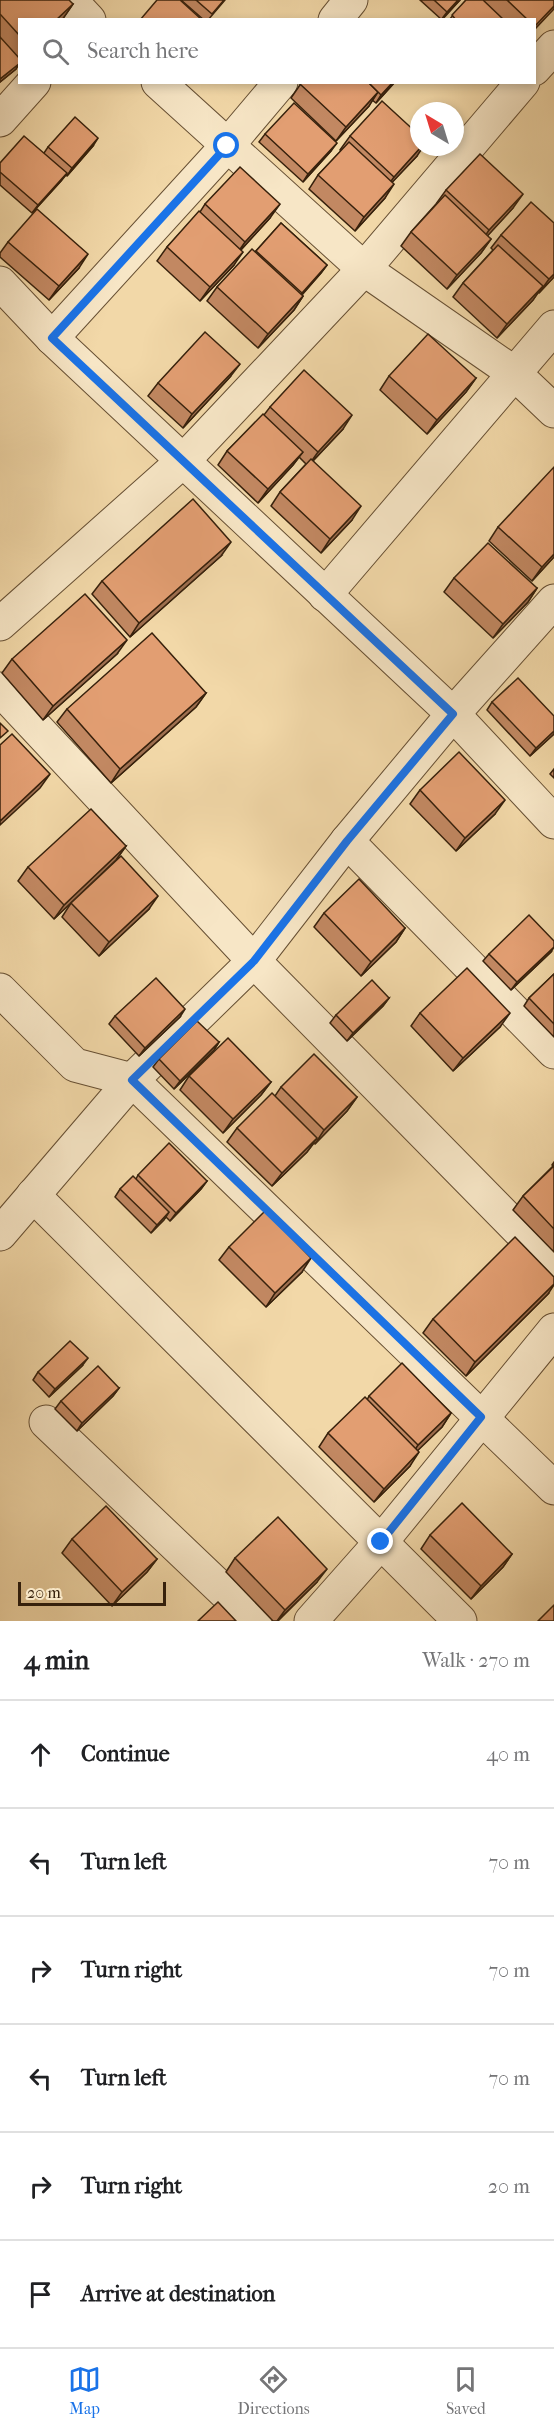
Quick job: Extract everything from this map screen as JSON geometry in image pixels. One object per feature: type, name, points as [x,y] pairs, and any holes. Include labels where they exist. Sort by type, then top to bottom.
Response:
[{"type":"street","points":[[70,0],[88,18]]},
{"type":"street","points":[[92,18],[108,0]]},
{"type":"street","points":[[337,18],[351,0]]},
{"type":"street","points":[[536,67],[554,47]]},
{"type":"street","points":[[0,120],[32,84]]},
{"type":"street","points":[[160,84],[364,268],[514,373],[554,411]]},
{"type":"street","points":[[52,338],[227,146],[279,84]]},
{"type":"street","points":[[0,624],[183,461],[364,268],[521,84]]},
{"type":"street","points":[[0,283],[52,338],[453,714],[554,822]]},
{"type":"street","points":[[325,595],[554,327]]},
{"type":"street","points":[[0,1234],[132,1080],[254,961],[347,841],[453,714],[554,601]]},
{"type":"street","points":[[0,689],[254,961],[554,1266]]},
{"type":"street","points":[[347,841],[554,1053]]},
{"type":"street","points":[[0,990],[75,1065],[132,1080],[554,1488]]},
{"type":"street","points":[[33,1194],[460,1621]]},
{"type":"street","points":[[311,1621],[381,1542],[554,1330]]},
{"type":"street","points":[[46,1422],[255,1621]]},
{"type":"building","points":[[0,0],[69,0],[73,4],[58,18],[18,18],[18,34],[0,14]]},
{"type":"building","points":[[157,0],[180,0],[200,18],[142,18]]},
{"type":"building","points":[[196,0],[224,0],[212,14]]},
{"type":"building","points":[[434,0],[458,0],[447,12]]},
{"type":"building","points":[[466,0],[483,0],[502,18],[454,18],[452,15]]},
{"type":"building","points":[[507,0],[554,0],[554,6],[536,25],[536,18],[526,18]]},
{"type":"building","points":[[0,37],[18,57],[18,65],[0,79]]},
{"type":"building","points":[[300,84],[370,84],[378,92],[346,127]]},
{"type":"building","points":[[370,84],[391,84],[381,95]]},
{"type":"building","points":[[382,101],[410,127],[410,156],[413,156],[394,177],[350,136]]},
{"type":"building","points":[[294,103],[337,143],[308,174],[265,134]]},
{"type":"building","points":[[75,117],[98,138],[72,168],[48,147]]},
{"type":"building","points":[[24,136],[67,173],[38,205],[0,172],[0,163]]},
{"type":"building","points":[[349,142],[394,184],[364,217],[318,175]]},
{"type":"building","points":[[480,154],[523,194],[489,230],[446,190]]},
{"type":"building","points":[[240,167],[280,204],[245,242],[205,204]]},
{"type":"building","points":[[445,195],[491,239],[457,275],[411,232]]},
{"type":"building","points":[[531,202],[554,223],[554,274],[549,279],[501,235]]},
{"type":"building","points":[[37,209],[88,254],[59,286],[8,242]]},
{"type":"building","points":[[199,211],[243,252],[210,287],[167,247]]},
{"type":"building","points":[[281,223],[327,265],[302,293],[256,251]]},
{"type":"building","points":[[498,245],[543,286],[507,324],[463,283]]},
{"type":"building","points":[[252,249],[303,296],[268,334],[217,287]]},
{"type":"building","points":[[205,332],[240,364],[192,414],[158,383]]},
{"type":"building","points":[[428,334],[476,378],[437,420],[389,376]]},
{"type":"building","points":[[304,370],[352,415],[318,452],[270,407]]},
{"type":"building","points":[[263,414],[303,452],[268,489],[227,451]]},
{"type":"building","points":[[311,459],[361,506],[330,539],[280,492]]},
{"type":"building","points":[[554,467],[554,554],[542,567],[498,527]]},
{"type":"building","points":[[193,499],[231,542],[139,623],[102,581]]},
{"type":"building","points":[[488,543],[537,588],[503,624],[454,578]]},
{"type":"building","points":[[85,594],[127,640],[53,706],[12,659]]},
{"type":"building","points":[[152,633],[206,693],[120,769],[67,709]]},
{"type":"building","points":[[518,678],[554,716],[554,731],[536,748],[492,702]]},
{"type":"building","points":[[0,723],[8,731],[0,738]]},
{"type":"building","points":[[12,734],[50,774],[0,821],[0,745]]},
{"type":"building","points":[[459,752],[505,800],[465,838],[420,790]]},
{"type":"building","points":[[91,809],[126,846],[64,905],[28,867]]},
{"type":"building","points":[[121,856],[158,896],[109,942],[71,903]]},
{"type":"building","points":[[359,879],[405,928],[371,962],[324,913]]},
{"type":"building","points":[[529,915],[554,941],[554,947],[517,982],[489,954]]},
{"type":"building","points":[[467,968],[510,1013],[463,1058],[420,1013]]},
{"type":"building","points":[[554,974],[554,1024],[529,998]]},
{"type":"building","points":[[156,978],[185,1009],[145,1048],[115,1016]]},
{"type":"building","points":[[372,980],[389,998],[353,1033],[336,1015]]},
{"type":"building","points":[[197,1021],[219,1042],[180,1081],[159,1059]]},
{"type":"building","points":[[228,1038],[271,1082],[233,1119],[189,1076]]},
{"type":"building","points":[[314,1054],[357,1097],[324,1130],[281,1087]]},
{"type":"building","points":[[272,1093],[317,1138],[282,1173],[237,1128]]},
{"type":"building","points":[[169,1143],[207,1181],[176,1213],[138,1175]]},
{"type":"building","points":[[554,1166],[554,1229],[523,1196]]},
{"type":"building","points":[[133,1176],[169,1212],[157,1225],[120,1189]]},
{"type":"building","points":[[265,1211],[311,1258],[275,1293],[229,1247]]},
{"type":"building","points":[[515,1237],[554,1277],[554,1284],[475,1362],[433,1319]]},
{"type":"building","points":[[70,1341],[88,1358],[55,1389],[38,1372]]},
{"type":"building","points":[[402,1363],[451,1413],[418,1445],[369,1396]]},
{"type":"building","points":[[98,1366],[119,1388],[82,1423],[61,1401]]},
{"type":"building","points":[[365,1397],[419,1452],[384,1489],[328,1433]]},
{"type":"building","points":[[462,1503],[512,1554],[481,1586],[430,1535]]},
{"type":"building","points":[[106,1506],[157,1559],[122,1592],[72,1539]]},
{"type":"building","points":[[278,1517],[327,1569],[285,1610],[235,1558]]},
{"type":"building","points":[[218,1602],[236,1621],[198,1621]]},
{"type":"building","points":[[554,1605],[554,1621],[538,1621]]},
{"type":"route","points":[[227,146],[52,338],[453,714],[347,841],[254,961],[132,1080],[481,1417],[381,1542]]}]
